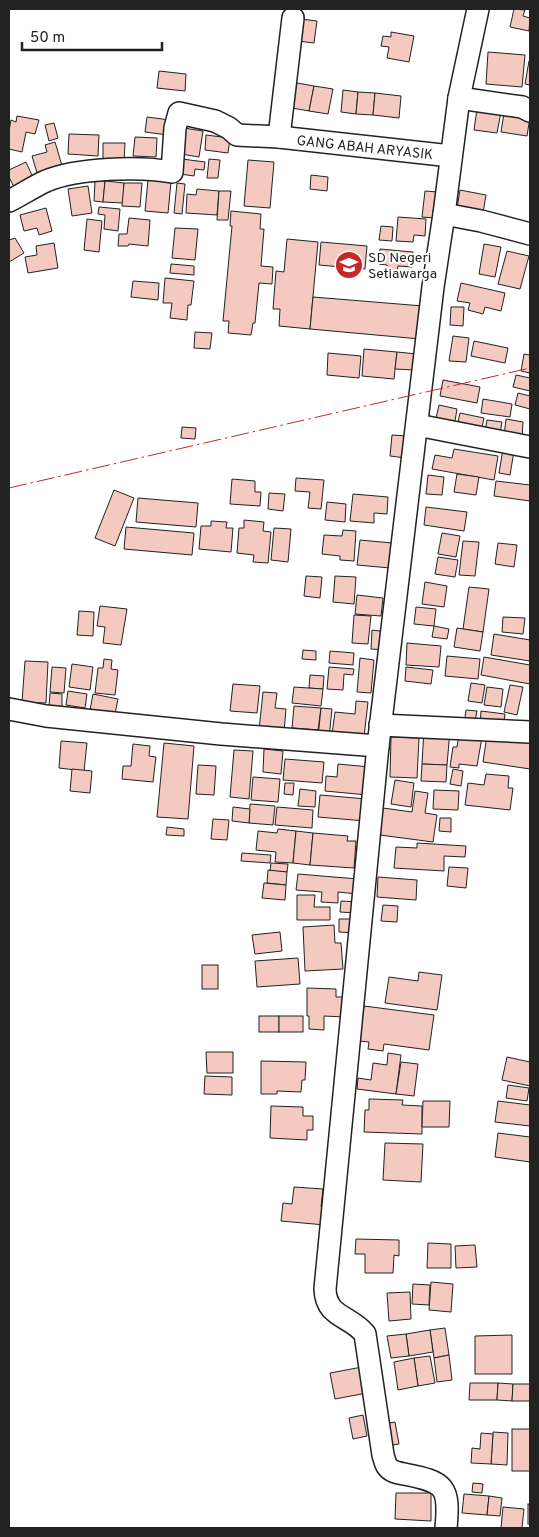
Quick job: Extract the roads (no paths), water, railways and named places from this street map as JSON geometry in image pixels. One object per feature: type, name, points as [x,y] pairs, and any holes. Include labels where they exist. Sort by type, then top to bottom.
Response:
[{"type":"street","points":[[446,1528],[446,1495],[441,1487],[432,1480],[394,1472],[387,1466],[383,1455],[365,1334],[359,1327],[332,1310],[325,1300],[327,1258],[380,725],[433,287],[459,98],[478,9]]},
{"type":"street","name":"GANG ABAH ARYASIK","points":[[279,137],[293,18]]},
{"type":"street","points":[[459,98],[522,107],[530,111]]},
{"type":"street","name":"GANG ABAH ARYASIK","points":[[9,202],[46,181],[67,174],[129,169],[151,169],[172,172],[175,128],[179,114],[215,121],[229,128],[237,135],[279,137],[451,156]]},
{"type":"street","points":[[444,214],[530,234]]},
{"type":"street","points":[[417,425],[530,447]]},
{"type":"street","points":[[9,709],[46,716],[221,734],[378,746]]},
{"type":"street","points":[[380,725],[530,732]]},
{"type":"place","name":"SD Negeri Setiawarga","points":[[349,265]]}]
